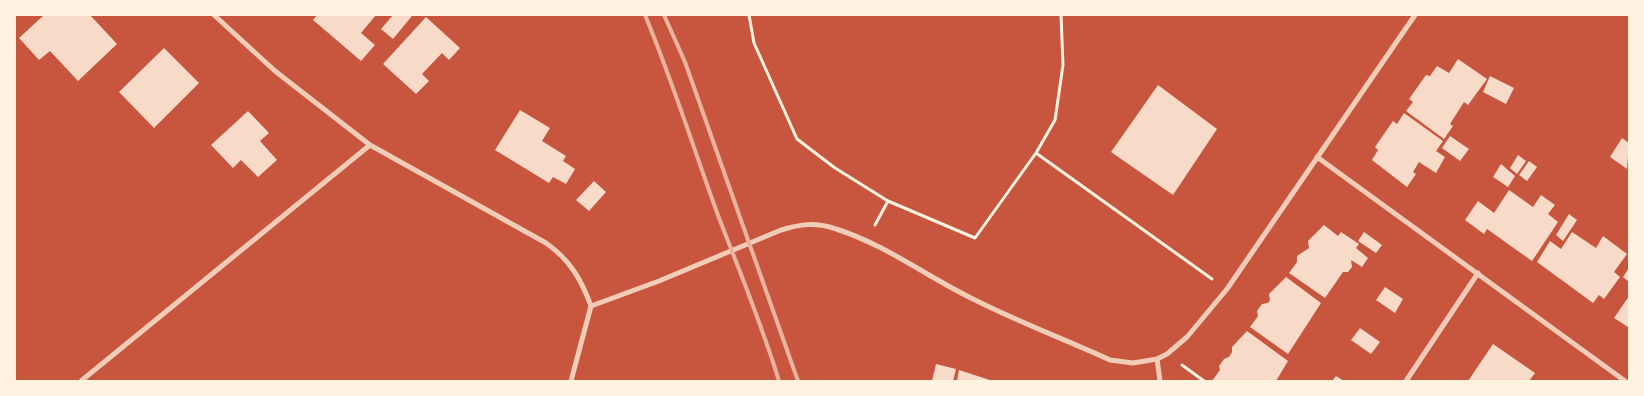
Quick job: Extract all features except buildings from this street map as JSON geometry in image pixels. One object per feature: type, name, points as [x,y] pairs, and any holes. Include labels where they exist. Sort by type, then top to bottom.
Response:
[{"type":"street","points":[[214,15],[276,71],[370,145],[546,243],[572,266],[582,282],[590,306],[571,381]]},
{"type":"street","points":[[590,306],[686,270],[781,230],[801,224],[816,224],[836,229],[867,242],[971,298],[1110,360],[1133,363],[1157,359],[1167,354],[1187,337],[1227,289],[1415,15]]},
{"type":"street","points":[[81,381],[370,145]]},
{"type":"street","points":[[1317,157],[1625,381]]},
{"type":"street","points":[[1406,381],[1478,274]]},
{"type":"street","points":[[1157,359],[1160,381]]},
{"type":"path","points":[[749,15],[754,43],[797,139],[835,168],[888,201],[974,238],[1036,153],[1055,120],[1063,65],[1062,15]]},
{"type":"path","points":[[1036,153],[1227,289]]},
{"type":"path","points":[[867,242],[888,201]]},
{"type":"path","points":[[1167,354],[1204,381]]},
{"type":"railway","points":[[645,15],[758,319],[779,381]]},
{"type":"railway","points":[[664,15],[685,62],[798,381]]}]
